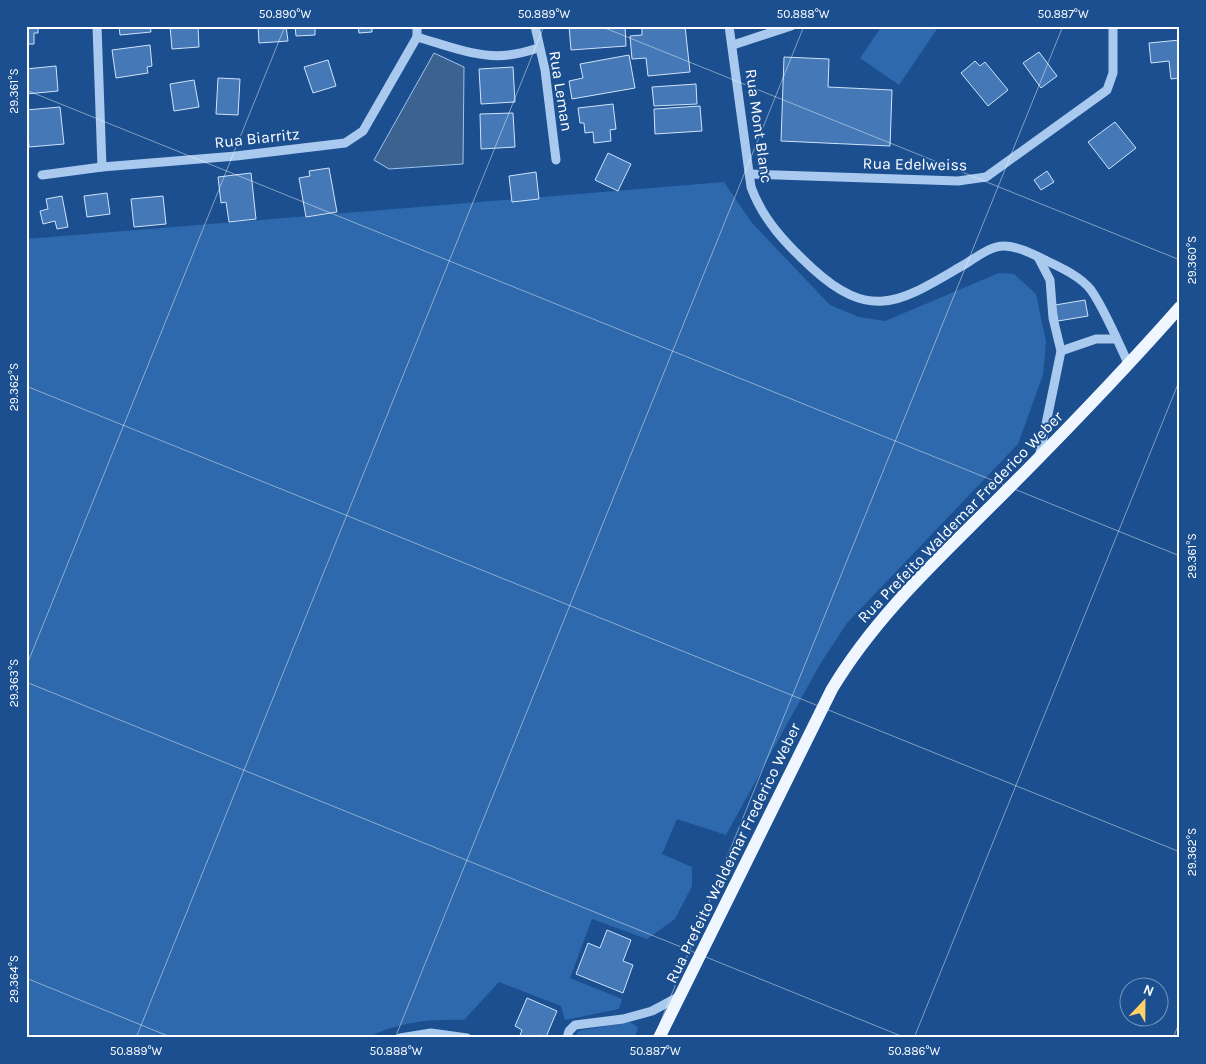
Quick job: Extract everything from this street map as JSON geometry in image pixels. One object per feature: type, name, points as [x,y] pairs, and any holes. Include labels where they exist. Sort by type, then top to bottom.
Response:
[{"type":"main road","name":"Rua Prefeito Waldemar Frederico Weber","points":[[659,1038],[832,690],[852,656],[900,598],[1129,365],[1180,307]]},
{"type":"street","points":[[98,26],[102,167]]},
{"type":"street","points":[[416,26],[417,37],[454,48],[508,56],[538,48]]},
{"type":"street","name":"Rua Leman","points":[[535,26],[538,48],[545,70],[556,160]]},
{"type":"street","name":"Rua Mont Blanc","points":[[730,26],[751,187],[758,206],[776,231],[824,279],[860,298],[881,303],[899,300],[921,290],[991,249],[1005,246],[1066,269],[1091,289],[1129,365]]},
{"type":"street","points":[[732,45],[791,26]]},
{"type":"street","name":"Rua Edelweiss","points":[[750,174],[958,181],[986,177],[1106,90],[1113,73],[1113,26]]},
{"type":"street","name":"Rua Biarritz","points":[[42,175],[102,167],[236,156],[346,143],[363,131],[417,37]]},
{"type":"street","points":[[1038,257],[1050,280],[1052,318],[1061,351],[1039,458]]},
{"type":"street","points":[[1061,351],[1096,339],[1116,339]]},
{"type":"street","points":[[567,1038],[569,1031],[576,1025],[622,1019],[652,1011],[680,996]]},
{"type":"street","points":[[400,1038],[432,1033],[467,1038]]},
{"type":"shaded area","points":[[882,26],[939,26],[899,85],[860,58]]},
{"type":"shaded area","points":[[434,53],[464,67],[463,164],[389,169],[374,160]]},
{"type":"shaded area","points":[[724,182],[752,223],[830,305],[859,317],[885,321],[999,273],[1014,274],[1036,294],[1046,341],[1043,375],[1018,444],[847,623],[819,666],[726,835],[677,819],[662,854],[692,867],[692,886],[675,919],[647,939],[592,919],[570,978],[622,999],[619,1009],[565,1020],[561,1006],[499,982],[464,1020],[438,1020],[402,1025],[367,1038],[26,1038],[26,239]]},
{"type":"shaded area","points":[[630,1022],[638,1027],[635,1038],[575,1038],[578,1031]]},
{"type":"building","points":[[26,26],[38,26],[38,33],[34,33],[34,44],[26,44]]},
{"type":"building","points":[[119,26],[150,26],[151,32],[120,35]]},
{"type":"building","points":[[170,26],[198,26],[199,47],[172,49]]},
{"type":"building","points":[[258,26],[286,26],[288,41],[259,43]]},
{"type":"building","points":[[295,26],[315,26],[315,35],[296,36]]},
{"type":"building","points":[[358,26],[372,26],[372,32],[359,33]]},
{"type":"building","points":[[569,26],[625,26],[626,46],[571,50]]},
{"type":"building","points":[[642,26],[685,26],[690,72],[648,76],[646,58],[632,59],[630,36],[642,35]]},
{"type":"building","points":[[1180,40],[1180,78],[1171,79],[1169,61],[1151,63],[1149,43]]},
{"type":"building","points":[[150,45],[152,66],[147,67],[148,73],[116,78],[112,50]]},
{"type":"building","points":[[1039,52],[1057,76],[1041,88],[1023,63]]},
{"type":"building","points":[[629,55],[635,88],[572,99],[569,81],[583,78],[580,64]]},
{"type":"building","points":[[784,57],[829,59],[828,87],[892,90],[890,146],[781,141]]},
{"type":"building","points":[[328,60],[336,86],[313,93],[304,67]]},
{"type":"building","points":[[975,61],[980,66],[985,62],[1008,90],[988,106],[961,73]]},
{"type":"building","points":[[56,66],[58,91],[26,94],[26,69]]},
{"type":"building","points":[[513,67],[515,102],[481,104],[479,69]]},
{"type":"building","points":[[218,78],[240,79],[238,115],[216,114]]},
{"type":"building","points":[[194,80],[199,107],[174,111],[170,84]]},
{"type":"building","points":[[696,84],[697,104],[654,106],[652,87]]},
{"type":"building","points":[[613,104],[616,129],[610,130],[611,141],[594,143],[593,132],[585,133],[584,123],[580,123],[578,108]]},
{"type":"building","points":[[700,106],[702,131],[655,134],[654,109]]},
{"type":"building","points":[[60,107],[64,144],[29,147],[26,110]]},
{"type":"building","points":[[513,113],[515,147],[481,149],[480,114]]},
{"type":"building","points":[[1115,122],[1136,148],[1109,169],[1088,142]]},
{"type":"building","points":[[608,153],[631,164],[618,191],[595,180]]},
{"type":"building","points":[[329,168],[337,212],[306,217],[299,178],[310,176],[309,171]]},
{"type":"building","points":[[1047,171],[1054,182],[1041,190],[1034,180]]},
{"type":"building","points":[[536,172],[539,199],[512,202],[509,176]]},
{"type":"building","points":[[251,173],[256,219],[229,222],[226,202],[221,203],[218,177]]},
{"type":"building","points":[[107,193],[110,214],[87,217],[84,196]]},
{"type":"building","points":[[62,196],[68,227],[57,229],[55,221],[43,224],[40,211],[48,209],[46,199]]},
{"type":"building","points":[[163,196],[166,224],[134,227],[131,199]]},
{"type":"building","points":[[1085,300],[1088,316],[1058,321],[1055,305]]},
{"type":"building","points":[[607,930],[631,940],[623,961],[633,965],[623,993],[576,974],[588,943],[600,948]]},
{"type":"building","points":[[527,998],[557,1011],[546,1037],[540,1035],[539,1038],[519,1038],[522,1030],[515,1026]]}]
